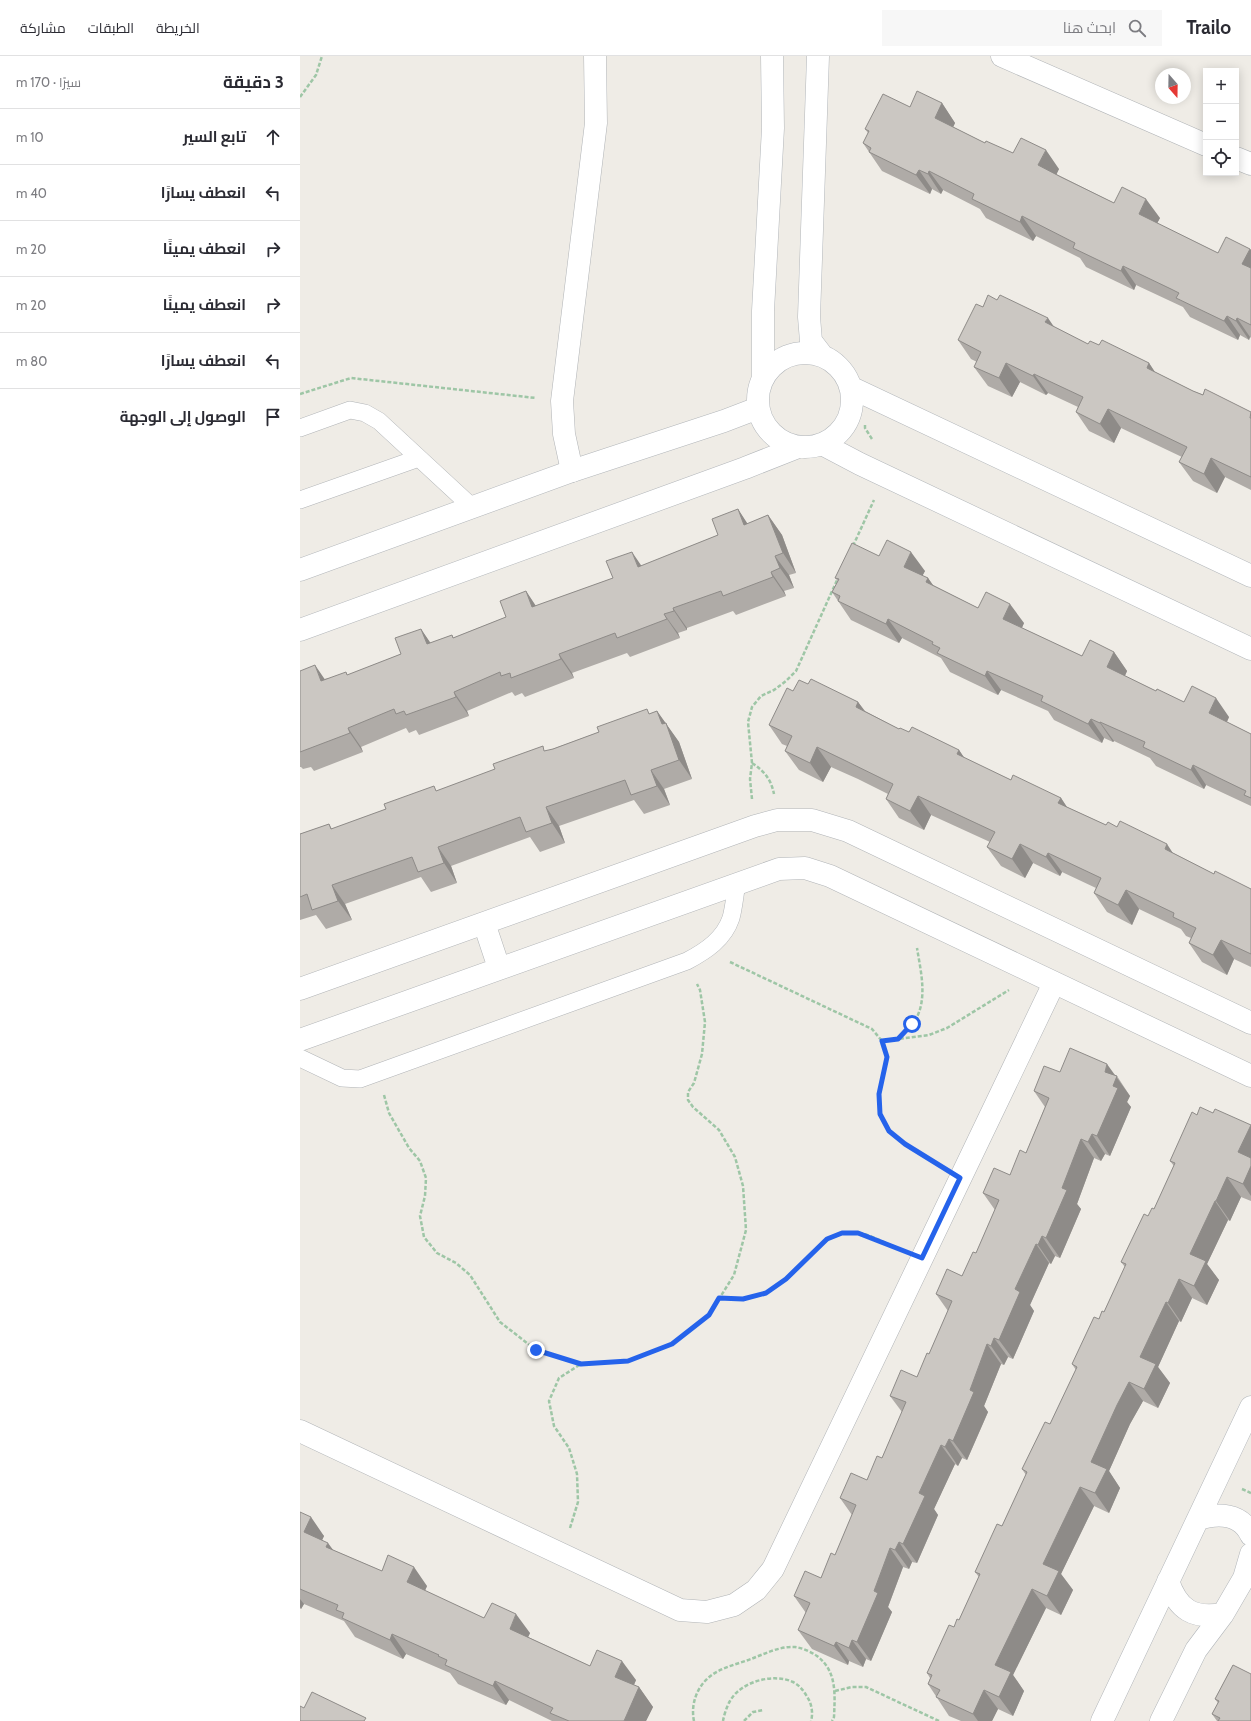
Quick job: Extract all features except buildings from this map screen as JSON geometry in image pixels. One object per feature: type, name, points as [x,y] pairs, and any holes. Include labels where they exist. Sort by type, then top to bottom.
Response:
[{"type":"street","points":[[572,471],[564,434],[562,401],[596,123],[595,56]]},
{"type":"street","points":[[763,378],[763,311],[773,128],[772,56]]},
{"type":"street","points":[[818,56],[809,317],[811,341],[821,354],[841,367],[852,388],[853,405],[848,422],[837,435],[822,444],[810,447],[798,447],[784,442],[772,434],[763,422],[758,408],[758,392],[763,378],[773,364],[787,355],[804,351],[821,354]]},
{"type":"street","points":[[1002,56],[1203,143]]},
{"type":"street","points":[[1239,159],[1251,164]]},
{"type":"street","points":[[852,388],[1251,576]]},
{"type":"street","points":[[300,570],[572,471],[724,422],[758,408]]},
{"type":"street","points":[[822,444],[885,476],[1251,649]]},
{"type":"street","points":[[300,630],[745,468],[798,447]]},
{"type":"street","points":[[300,989],[755,826],[777,820],[812,820],[848,831],[1251,1023]]},
{"type":"street","points":[[300,1040],[736,883],[778,869],[805,868],[830,876],[912,914],[1251,1076]]},
{"type":"street","points":[[484,923],[499,968]]},
{"type":"street","points":[[300,1431],[554,1552],[680,1610],[707,1612],[734,1605],[756,1590],[773,1568],[960,1178],[1045,978]]},
{"type":"street","points":[[1102,1721],[1251,1407]]},
{"type":"street","points":[[1198,1519],[1211,1515],[1225,1515],[1238,1520],[1249,1530],[1251,1535]]},
{"type":"street","points":[[1161,1721],[1196,1650],[1247,1579],[1251,1554]]},
{"type":"street","points":[[1168,1582],[1173,1595],[1182,1607],[1194,1614],[1208,1616],[1223,1614]]},
{"type":"lane","points":[[300,428],[350,410],[366,413],[379,421],[472,507]]},
{"type":"lane","points":[[300,500],[419,458]]},
{"type":"lane","points":[[300,1058],[325,1072],[342,1078],[360,1079],[378,1074],[687,961],[706,950],[721,936],[731,918],[736,883]]},
{"type":"path","points":[[300,97],[316,75],[322,56]]},
{"type":"path","points":[[300,394],[351,378],[562,401]]},
{"type":"path","points":[[860,464],[873,438],[865,428],[868,416],[873,412],[880,410],[886,412],[890,405]]},
{"type":"path","points":[[852,548],[885,476]]},
{"type":"path","points":[[755,826],[750,779],[752,763],[748,722],[752,707],[761,696],[774,690],[796,671],[839,577]]},
{"type":"path","points":[[752,763],[762,770],[769,779],[773,791],[777,820]]},
{"type":"path","points":[[898,1039],[912,1024],[921,1006],[923,985],[912,914]]},
{"type":"path","points":[[706,950],[872,1029],[882,1041],[887,1057],[879,1094],[880,1114],[889,1131],[905,1144],[960,1178]]},
{"type":"path","points":[[378,1074],[389,1113],[409,1148],[420,1161],[426,1178],[425,1196],[420,1216],[424,1237],[437,1253],[456,1263],[470,1275],[500,1322],[536,1350],[581,1364],[628,1361],[672,1344],[709,1315],[734,1275],[746,1230],[743,1186],[735,1157],[719,1130],[693,1107],[688,1100],[688,1092],[694,1083],[702,1054],[705,1022],[700,990],[687,961]]},
{"type":"path","points":[[882,1041],[929,1035],[947,1028],[1045,978]]},
{"type":"path","points":[[719,1298],[743,1299],[766,1293],[786,1279],[827,1239],[842,1233],[858,1233],[922,1258]]},
{"type":"path","points":[[554,1552],[570,1529],[578,1502],[578,1474],[569,1448],[554,1426],[549,1401],[559,1378],[581,1364]]},
{"type":"path","points":[[694,1721],[692,1712],[696,1696],[704,1682],[716,1671],[776,1650],[794,1647],[810,1652],[823,1661],[832,1675],[835,1691],[834,1717],[832,1721]]},
{"type":"path","points":[[723,1721],[730,1700],[740,1690],[753,1683],[767,1679],[781,1678],[794,1683],[805,1692],[811,1705],[811,1721]]},
{"type":"path","points":[[835,1691],[852,1687],[866,1686],[939,1721]]},
{"type":"path","points":[[744,1721],[753,1712],[764,1710]]},
{"type":"route","points":[[536,1350],[581,1364],[628,1361],[672,1344],[709,1315],[719,1298],[743,1299],[766,1293],[786,1279],[827,1239],[842,1233],[858,1233],[922,1258],[960,1178],[905,1144],[889,1131],[880,1114],[879,1094],[887,1057],[882,1041],[898,1039],[912,1024]]}]
